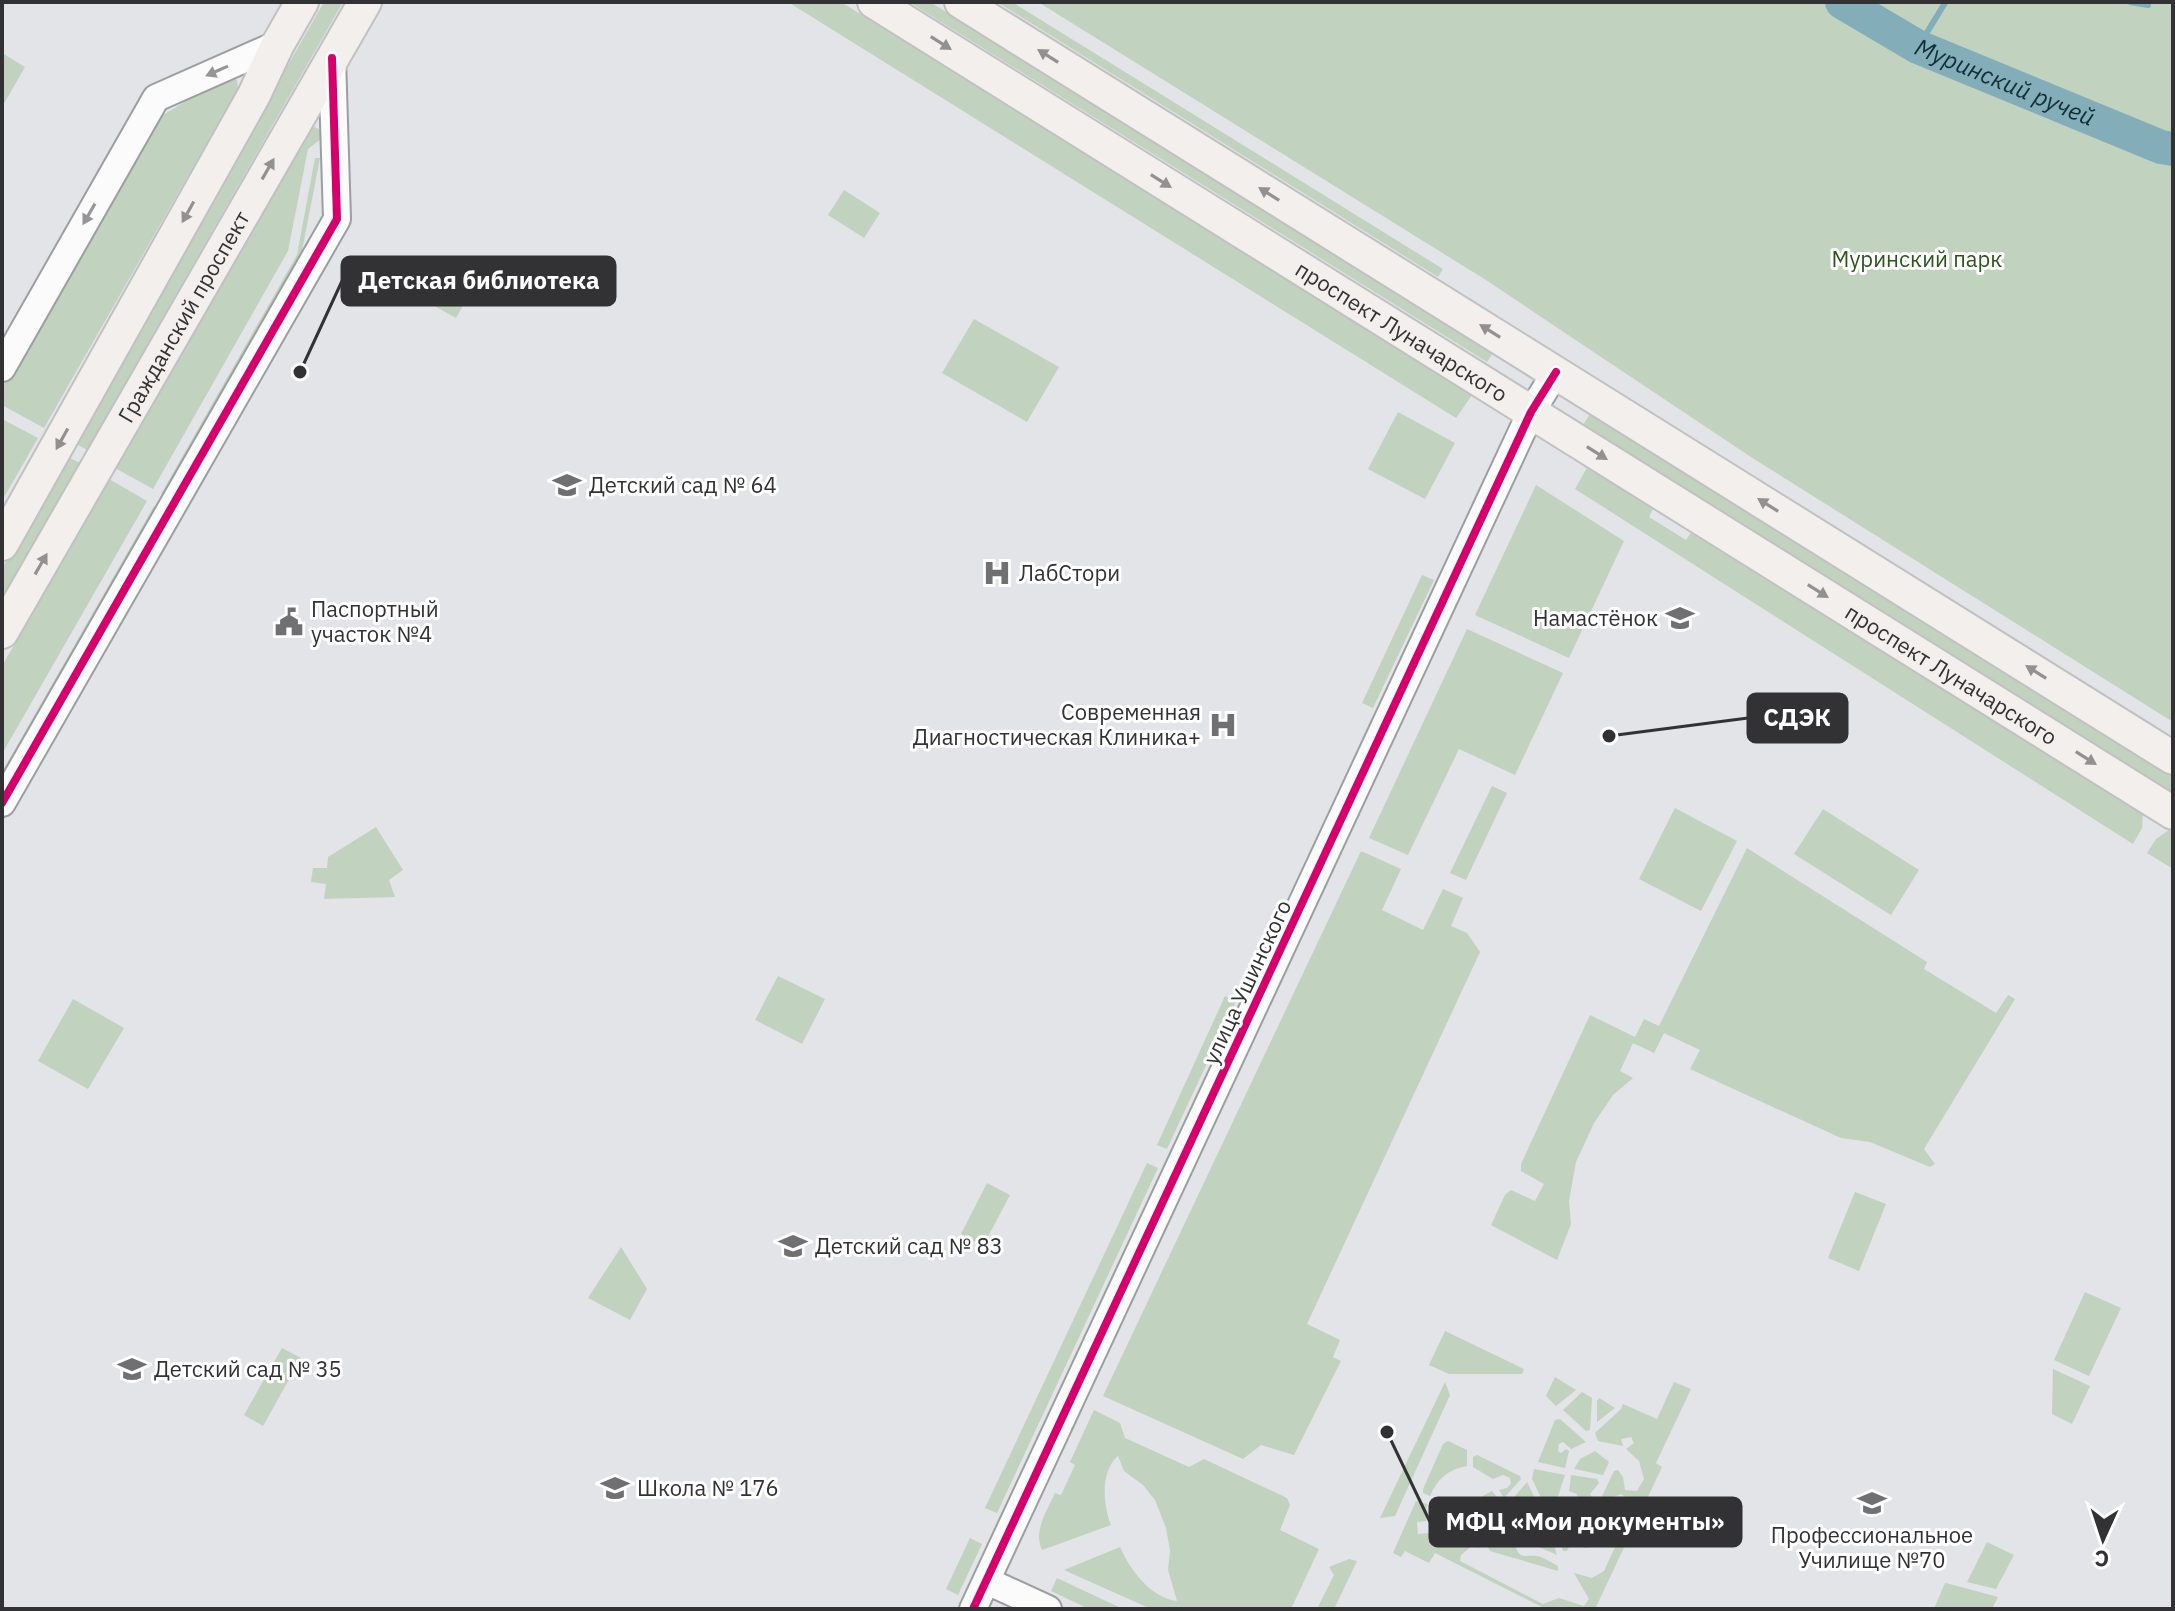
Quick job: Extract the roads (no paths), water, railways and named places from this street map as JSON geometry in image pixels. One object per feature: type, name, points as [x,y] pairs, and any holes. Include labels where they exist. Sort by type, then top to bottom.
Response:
[{"type":"main road","name":"Гражданский проспект","points":[[2,544],[254,95],[302,2]]},
{"type":"main road","name":"Гражданский проспект","points":[[2,632],[365,2]]},
{"type":"main road","name":"проспект Луначарского","points":[[874,2],[2173,813]]},
{"type":"main road","points":[[961,2],[2173,758]]},
{"type":"street","points":[[2,368],[156,98],[278,44]]},
{"type":"street","points":[[2,803],[337,219],[332,58]]},
{"type":"street","name":"улица Ушинского","points":[[973,1609],[1531,412],[1556,372]]},
{"type":"street","points":[[987,1581],[1048,1609]]},
{"type":"waterway","name":"Муринский ручей","points":[[1842,2],[1918,47],[2161,147],[2173,149]]},
{"type":"waterway","points":[[2130,2],[2148,5]]},
{"type":"waterway","points":[[1918,47],[1945,3]]},
{"type":"place","name":"Детская библиотека","points":[[300,372]]},
{"type":"place","name":"Детский сад № 64","points":[[567,485]]},
{"type":"place","name":"ЛабСтори","points":[[997,573]]},
{"type":"place","name":"Намастёнок","points":[[1680,618]]},
{"type":"place","name":"Паспортный участок №4","points":[[289,622]]},
{"type":"place","name":"Современная Диагностическая Клиника+","points":[[1223,725]]},
{"type":"place","name":"СДЭК","points":[[1609,736]]},
{"type":"place","name":"Детский сад № 83","points":[[793,1246]]},
{"type":"place","name":"Детский сад № 35","points":[[132,1369]]},
{"type":"place","name":"МФЦ «Мои документы»","points":[[1387,1432]]},
{"type":"place","name":"Школа № 176","points":[[615,1488]]},
{"type":"place","name":"Профессиональное Училище №70","points":[[1872,1503]]},
{"type":"park label","name":"Муринский парк","points":[[1917,259]]}]
